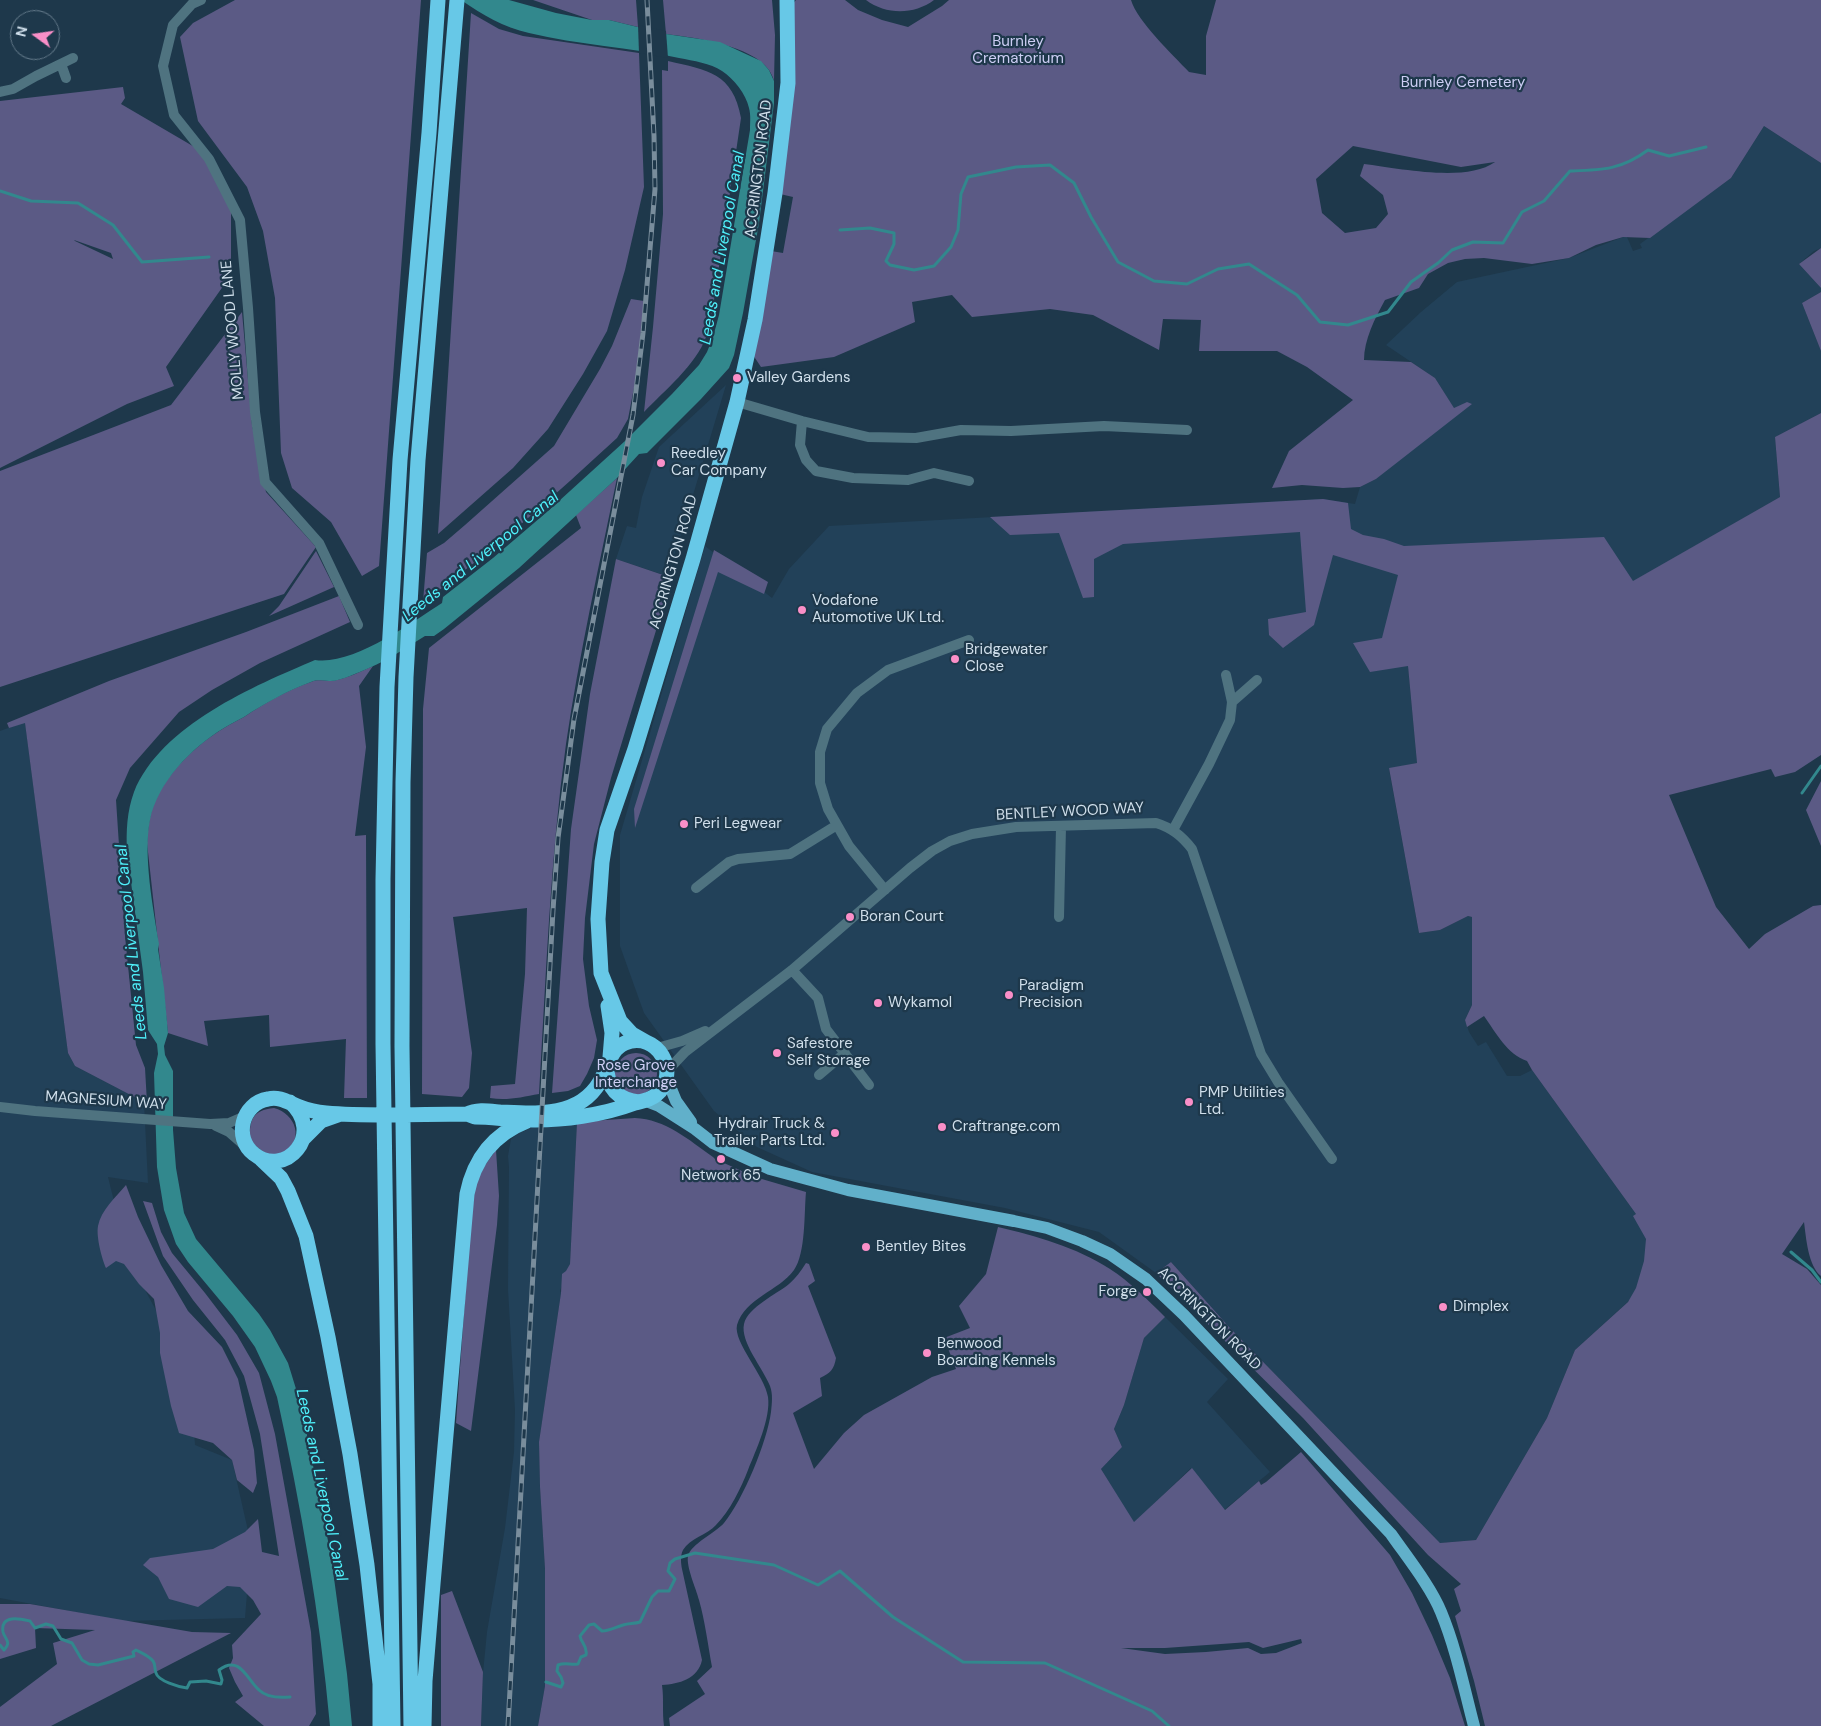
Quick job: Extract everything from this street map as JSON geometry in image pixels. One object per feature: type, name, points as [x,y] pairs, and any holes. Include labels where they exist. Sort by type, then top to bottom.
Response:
[{"type":"highway","points":[[393,1726],[383,1044],[383,879],[387,687],[395,535],[429,133],[438,0]]},
{"type":"highway","points":[[411,1726],[402,1046],[402,791],[406,677],[419,450],[457,0]]},
{"type":"highway","name":"ACCRINGTON ROAD","points":[[608,1062],[612,1033],[599,948],[598,919],[599,889],[607,830],[635,749],[690,569],[737,402],[755,320],[777,175],[788,83],[787,0]]},
{"type":"highway","name":"ACCRINGTON ROAD","points":[[604,980],[620,1021],[632,1034],[651,1045]]},
{"type":"highway","points":[[380,1726],[380,1684],[367,1565],[350,1454],[328,1337],[306,1236],[282,1178],[247,1147],[242,1130],[245,1116],[252,1106],[266,1099],[282,1099],[310,1110],[340,1114],[460,1114],[475,1117],[534,1117],[575,1111],[618,1110],[655,1096],[662,1088],[667,1074],[666,1062],[651,1045],[636,1041],[626,1043],[617,1048],[608,1062],[602,1078],[591,1094],[575,1111]]},
{"type":"highway","points":[[608,1062],[607,1076],[615,1093],[629,1101],[642,1101]]},
{"type":"highway","points":[[290,1102],[302,1118],[305,1128],[304,1138]]},
{"type":"highway","points":[[260,1158],[276,1161],[292,1156],[304,1138],[321,1121],[340,1114]]},
{"type":"highway","points":[[424,1726],[425,1680],[467,1194],[470,1178],[486,1149],[513,1126],[534,1117]]},
{"type":"main road","name":"ACCRINGTON ROAD","points":[[667,1074],[676,1101],[695,1129]]},
{"type":"main road","name":"ACCRINGTON ROAD","points":[[642,1101],[659,1106],[731,1153],[770,1169],[848,1190],[1014,1220],[1047,1228],[1110,1254],[1146,1279],[1184,1315],[1391,1534],[1414,1566],[1441,1610],[1458,1660],[1474,1726]]},
{"type":"street","name":"MOLLY WOOD LANE","points":[[201,0],[192,4],[173,25],[162,66],[174,115],[209,159],[240,220],[255,412],[265,482],[319,542],[356,621]]},
{"type":"street","points":[[0,92],[13,89],[73,58]]},
{"type":"street","points":[[61,64],[66,78]]},
{"type":"street","points":[[737,402],[802,421],[868,437],[916,438],[961,430],[1011,431],[1104,426],[1187,430]]},
{"type":"street","points":[[802,421],[800,445],[806,460],[816,471],[853,478],[908,480],[934,473],[969,481]]},
{"type":"street","points":[[885,890],[849,846],[828,808],[820,783],[820,752],[827,729],[857,692],[888,670],[970,640]]},
{"type":"street","points":[[1173,830],[1209,764],[1230,720],[1232,702],[1226,675]]},
{"type":"street","points":[[1232,702],[1257,680]]},
{"type":"street","name":"BENTLEY WOOD WAY","points":[[667,1074],[685,1052],[792,970],[932,851],[950,840],[972,834],[1016,828],[1156,823],[1181,835],[1192,849],[1261,1054],[1278,1082],[1332,1159]]},
{"type":"street","points":[[696,888],[729,862],[738,859],[790,854],[837,825]]},
{"type":"street","points":[[1059,917],[1060,827]]},
{"type":"street","points":[[792,970],[818,998],[826,1029],[870,1085]]},
{"type":"street","name":"BENTLEY WOOD WAY","points":[[651,1045],[682,1041],[722,1023]]},
{"type":"street","points":[[819,1075],[845,1053]]},
{"type":"street","name":"MAGNESIUM WAY","points":[[0,1106],[35,1111],[210,1124],[230,1123],[245,1116]]},
{"type":"street","name":"MAGNESIUM WAY","points":[[210,1124],[229,1132],[247,1147]]},
{"type":"shaded area","points":[[461,0],[509,0],[556,13],[592,20],[609,20],[666,34],[720,42],[761,61],[769,70],[774,81],[774,103],[759,223],[743,313],[734,355],[729,368],[647,453],[639,454],[617,478],[519,568],[444,629],[434,636],[425,636],[383,661],[349,676],[333,681],[318,680],[293,689],[224,728],[200,745],[178,767],[160,793],[150,820],[148,865],[164,988],[168,1033],[164,1046],[165,1055],[173,1071],[173,1130],[176,1168],[184,1213],[196,1239],[259,1314],[270,1330],[288,1363],[301,1405],[331,1556],[352,1726],[330,1726],[321,1643],[309,1561],[277,1397],[255,1347],[176,1244],[164,1210],[157,1167],[154,1073],[158,1054],[157,1044],[148,1030],[143,972],[127,852],[130,806],[134,792],[147,768],[165,747],[187,728],[212,711],[265,682],[315,660],[330,660],[363,650],[398,631],[442,603],[443,597],[493,558],[548,511],[625,441],[699,365],[713,337],[719,315],[750,130],[750,111],[742,92],[726,74],[712,66],[660,54],[529,33],[493,20]]},
{"type":"shaded area","points":[[1764,126],[1821,163],[1821,248],[1814,251],[1799,264],[1821,288],[1821,292],[1802,303],[1821,351],[1821,413],[1775,437],[1780,497],[1633,582],[1408,666],[1417,763],[1389,769],[1419,933],[1440,930],[1468,916],[1472,917],[1472,1005],[1465,1020],[1469,1032],[1478,1046],[1486,1042],[1507,1076],[1520,1076],[1532,1070],[1636,1214],[1665,1268],[1575,1350],[1547,1418],[1476,1540],[1440,1543],[1230,1328],[1171,1262],[1156,1273],[1099,1232],[1005,1208],[812,1172],[757,1147],[714,1111],[644,1013],[620,946],[620,835],[705,546],[772,598],[789,569],[829,526],[1323,499],[1355,504],[1360,487],[1376,479],[1467,402],[1454,409],[1435,378],[1386,345],[1421,312],[1457,282],[1569,258],[1623,237],[1627,237],[1633,251],[1642,248],[1640,244],[1731,178]]},
{"type":"shaded area","points":[[726,385],[667,576],[616,559],[627,526],[636,528],[642,497],[659,447]]},
{"type":"shaded area","points":[[25,722],[68,1053],[75,1066],[144,1102],[148,1183],[108,1177],[128,1258],[190,1374],[195,1445],[232,1460],[251,1544],[245,1618],[123,1621],[0,1598],[0,731]]},
{"type":"shaded area","points":[[577,1122],[570,1264],[560,1291],[539,1442],[545,1569],[545,1686],[538,1726],[481,1726],[487,1632],[505,1528],[514,1452],[515,1410],[508,1289],[508,1156],[511,1139],[519,1133],[536,1126]]},
{"type":"shaded area","points":[[1165,1317],[1228,1379],[1207,1402],[1270,1472],[1224,1510],[1191,1468],[1134,1523],[1101,1469],[1122,1447],[1114,1429],[1124,1405],[1144,1338]]},
{"type":"green space","points":[[235,0],[421,0],[379,566],[362,576],[331,522],[292,488],[281,453],[275,298],[263,231],[247,187],[198,121],[180,37],[193,23]]},
{"type":"green space","points":[[533,0],[636,0],[638,27],[609,20],[592,20]]},
{"type":"green space","points":[[663,0],[772,0],[775,35],[774,81],[769,70],[750,55],[706,40],[666,34]]},
{"type":"green space","points":[[796,0],[845,0],[858,10],[882,20],[908,27],[949,0],[1131,0],[1140,18],[1148,28],[1189,72],[1206,75],[1206,36],[1216,0],[1821,0],[1821,163],[1764,126],[1731,178],[1650,238],[1623,237],[1596,245],[1569,258],[1532,264],[1484,258],[1465,259],[1448,263],[1428,274],[1419,288],[1385,300],[1368,337],[1364,360],[1411,362],[1435,378],[1454,408],[1467,402],[1472,404],[1376,479],[1360,487],[1343,488],[1302,485],[1272,488],[1289,451],[1353,400],[1307,367],[1277,351],[1199,351],[1201,320],[1163,319],[1159,350],[1093,315],[1050,309],[972,317],[952,295],[912,302],[915,322],[834,357],[761,367],[753,355],[771,251],[783,253],[793,197],[780,194],[792,5]],"holes":[[[1353,146],[1461,167],[1495,162],[1467,172],[1450,173],[1413,171],[1364,164],[1360,176],[1383,195],[1388,214],[1376,228],[1345,233],[1322,213],[1316,179]]]},
{"type":"green space","points":[[866,0],[934,0],[909,11],[891,11]]},
{"type":"green space","points":[[471,13],[499,29],[523,36],[639,53],[644,187],[625,270],[607,331],[583,374],[548,429],[513,468],[438,534]]},
{"type":"green space","points":[[668,61],[707,71],[725,83],[732,91],[741,118],[713,307],[706,337],[695,358],[644,412],[663,214],[662,70],[668,71]]},
{"type":"green space","points":[[123,87],[125,98],[121,104],[203,152],[231,203],[231,275],[166,367],[174,386],[127,404],[0,468],[0,101]],"holes":[[[74,240],[111,253],[113,259]]]},
{"type":"green space","points":[[1821,248],[1821,288],[1799,264]]},
{"type":"green space","points":[[1821,292],[1821,351],[1802,303]]},
{"type":"green space","points":[[631,299],[644,301],[637,372],[628,419],[617,438],[547,502],[449,583],[423,602],[427,553],[444,543],[554,446],[600,369],[612,346]]},
{"type":"green space","points":[[242,312],[252,425],[266,492],[316,547],[284,594],[0,687],[0,471],[171,405]]},
{"type":"green space","points":[[1821,413],[1821,755],[1795,772],[1775,777],[1771,769],[1669,795],[1716,907],[1749,949],[1765,934],[1813,906],[1821,905],[1821,1276],[1810,1258],[1804,1222],[1782,1254],[1807,1269],[1821,1285],[1821,1726],[1485,1726],[1455,1616],[1461,1611],[1454,1589],[1461,1584],[1428,1555],[1303,1418],[1156,1273],[1171,1262],[1230,1328],[1440,1543],[1476,1540],[1547,1418],[1575,1350],[1628,1302],[1636,1288],[1644,1261],[1646,1239],[1633,1216],[1636,1214],[1527,1061],[1508,1048],[1484,1016],[1467,1027],[1465,1020],[1472,1005],[1472,917],[1468,916],[1440,930],[1419,933],[1389,768],[1417,763],[1408,666],[1370,672],[1353,643],[1382,638],[1398,575],[1333,555],[1314,625],[1283,648],[1269,635],[1268,619],[1306,612],[1300,532],[1123,544],[1094,559],[1094,597],[1083,598],[1059,533],[1010,535],[990,517],[1323,499],[1348,503],[1351,529],[1363,535],[1384,539],[1404,546],[1604,537],[1633,581],[1780,497],[1775,437]]},
{"type":"green space","points":[[617,478],[583,644],[566,744],[552,875],[539,1094],[508,1099],[490,1098],[491,1086],[515,1084],[525,974],[527,908],[453,917],[472,1053],[469,1088],[462,1097],[422,1094],[423,709],[429,648],[581,528],[576,515]]},
{"type":"green space","points":[[714,550],[768,582],[764,594],[718,572],[635,828],[634,809]]},
{"type":"green space","points":[[316,551],[334,587],[269,616],[279,606]]},
{"type":"green space","points":[[616,559],[672,578],[611,778],[594,844],[585,918],[583,959],[589,1006],[597,1040],[594,1058],[580,1086],[568,1091],[552,1093],[571,829],[590,694]]},
{"type":"green space","points":[[339,596],[350,622],[260,663],[212,690],[179,712],[130,768],[116,800],[125,936],[136,1045],[145,1068],[147,1103],[144,1102],[75,1066],[68,1053],[25,723],[9,728],[7,723],[109,681],[246,632]]},
{"type":"green space","points":[[373,666],[359,686],[366,747],[355,836],[366,835],[367,1098],[344,1098],[346,1039],[270,1047],[269,1015],[204,1021],[208,1046],[168,1033],[147,843],[153,806],[158,794],[182,761],[203,743],[226,727],[293,689],[314,681],[340,679]]},
{"type":"green space","points":[[1821,781],[1821,846],[1806,810]]},
{"type":"green space","name":"Rose Grove Interchange","points":[[640,1053],[648,1056],[654,1062],[657,1074],[654,1086],[648,1092],[632,1095],[624,1092],[618,1086],[615,1070],[618,1062],[624,1056]]},
{"type":"green space","points":[[274,1108],[288,1116],[295,1128],[296,1135],[290,1148],[283,1153],[267,1155],[250,1141],[250,1128],[256,1114]]},
{"type":"green space","points":[[646,1119],[667,1126],[686,1137],[719,1163],[724,1163],[755,1177],[806,1192],[803,1243],[798,1263],[794,1270],[780,1284],[747,1308],[737,1325],[737,1332],[744,1350],[766,1389],[768,1405],[759,1444],[742,1484],[730,1506],[716,1525],[690,1542],[682,1552],[682,1569],[702,1660],[700,1666],[692,1676],[681,1682],[662,1685],[664,1726],[538,1726],[545,1686],[545,1569],[539,1442],[561,1293],[562,1274],[570,1264],[577,1122]]},
{"type":"green space","points":[[496,1150],[499,1196],[497,1225],[471,1431],[456,1423],[470,1230],[475,1186],[483,1168]]},
{"type":"green space","points":[[126,1185],[138,1217],[161,1265],[188,1311],[222,1347],[238,1379],[254,1450],[257,1483],[253,1493],[237,1480],[232,1460],[213,1443],[179,1433],[171,1406],[160,1353],[160,1333],[154,1299],[139,1284],[124,1264],[116,1261],[106,1268],[101,1254],[98,1226],[106,1209]]},
{"type":"green space","points":[[143,1201],[152,1203],[161,1232],[172,1253],[237,1335],[259,1373],[275,1434],[311,1632],[316,1714],[309,1726],[264,1726],[235,1702],[243,1696],[229,1668],[233,1658],[232,1645],[261,1614],[253,1600],[240,1587],[227,1586],[198,1607],[169,1599],[158,1577],[143,1565],[150,1558],[213,1549],[245,1532],[258,1519],[262,1552],[279,1556],[260,1434],[244,1376],[225,1340],[193,1300],[163,1256]]},
{"type":"green space","points":[[998,1227],[1041,1238],[1084,1254],[1132,1285],[1165,1317],[1144,1338],[1124,1405],[1114,1429],[1122,1447],[1101,1469],[1134,1522],[1192,1468],[1225,1510],[1259,1481],[1261,1485],[1266,1482],[1301,1452],[1390,1555],[1412,1593],[1432,1635],[1450,1678],[1465,1726],[670,1726],[669,1718],[705,1694],[697,1681],[712,1667],[703,1616],[690,1572],[688,1556],[698,1543],[724,1523],[739,1500],[753,1470],[769,1424],[772,1395],[770,1386],[745,1339],[744,1324],[751,1312],[792,1282],[806,1263],[809,1264],[815,1281],[808,1286],[836,1358],[831,1371],[820,1378],[822,1396],[793,1413],[814,1469],[844,1433],[864,1415],[932,1377],[956,1369],[944,1338],[970,1328],[959,1306],[986,1274]],"holes":[[[1301,1639],[1302,1643],[1276,1653],[1261,1654],[1248,1648],[1165,1654],[1121,1648],[1165,1648],[1249,1642],[1263,1648]]]},
{"type":"green space","points":[[452,1591],[483,1672],[481,1726],[441,1726],[441,1595]]},
{"type":"green space","points":[[0,1604],[30,1604],[192,1632],[231,1633],[51,1726],[0,1726],[0,1707],[57,1664],[53,1643],[95,1630],[35,1628],[36,1648],[0,1659]]},
{"type":"pier","points":[[638,25],[666,31],[668,58],[639,53]]},
{"type":"waterway","points":[[840,230],[870,228],[894,233],[894,244],[886,261],[890,265],[914,270],[934,266],[951,247],[958,230],[961,194],[968,177],[1016,167],[1050,165],[1074,183],[1091,217],[1118,262],[1154,281],[1187,284],[1218,269],[1249,264],[1297,295],[1320,322],[1348,325],[1388,312],[1411,282],[1438,263],[1452,250],[1473,242],[1503,243],[1522,212],[1544,201],[1570,171],[1611,168],[1629,162],[1648,150],[1669,156],[1706,147]]},
{"type":"waterway","points":[[0,191],[31,201],[78,203],[113,225],[142,262],[209,257]]},
{"type":"waterway","points":[[1802,793],[1821,766]]},
{"type":"waterway","points":[[1791,1252],[1812,1270],[1821,1282]]},
{"type":"waterway","points":[[546,1682],[561,1687],[563,1683],[557,1671],[558,1665],[578,1664],[581,1657],[586,1655],[586,1649],[580,1636],[589,1625],[594,1624],[602,1631],[625,1624],[640,1622],[652,1597],[658,1591],[669,1591],[675,1579],[668,1571],[670,1563],[675,1559],[695,1553],[774,1565],[818,1585],[840,1571],[893,1617],[963,1662],[1045,1663],[1152,1711],[1169,1726]]},
{"type":"waterway","points":[[0,1645],[4,1650],[8,1645],[3,1632],[5,1622],[12,1619],[26,1620],[30,1621],[35,1628],[46,1624],[53,1626],[61,1639],[72,1643],[82,1660],[89,1664],[98,1665],[134,1656],[133,1652],[136,1650],[153,1661],[156,1673],[161,1679],[187,1688],[190,1682],[206,1681],[221,1684],[222,1680],[219,1670],[232,1665],[242,1670],[262,1693],[269,1696],[290,1697]]},
{"type":"railway","points":[[508,1726],[558,838],[574,719],[633,415],[643,333],[655,189],[647,0]]},
{"type":"place","name":"Valley Gardens","points":[[737,378]]},
{"type":"place","name":"Reedley Car Company","points":[[661,463]]},
{"type":"place","name":"Vodafone Automotive UK Ltd.","points":[[802,610]]},
{"type":"place","name":"Bridgewater Close","points":[[955,659]]},
{"type":"place","name":"Peri Legwear","points":[[684,824]]},
{"type":"place","name":"Boran Court","points":[[850,917]]},
{"type":"place","name":"Paradigm Precision","points":[[1009,995]]},
{"type":"place","name":"Wykamol","points":[[878,1003]]},
{"type":"place","name":"Safestore Self Storage","points":[[777,1053]]},
{"type":"place","name":"PMP Utilities Ltd.","points":[[1189,1102]]},
{"type":"place","name":"Craftrange.com","points":[[942,1127]]},
{"type":"place","name":"Hydrair Truck & Trailer Parts Ltd.","points":[[835,1133]]},
{"type":"place","name":"Network 65","points":[[721,1159]]},
{"type":"place","name":"Bentley Bites","points":[[866,1247]]},
{"type":"place","name":"Forge","points":[[1147,1292]]},
{"type":"place","name":"Dimplex","points":[[1443,1307]]},
{"type":"place","name":"Benwood Boarding Kennels","points":[[927,1353]]},
{"type":"park label","name":"Burnley Crematorium","points":[[1018,50]]},
{"type":"park label","name":"Burnley Cemetery","points":[[1463,83]]},
{"type":"water label","name":"Leeds and Liverpool Canal","points":[[723,248]]},
{"type":"water label","name":"Leeds and Liverpool Canal","points":[[481,557]]},
{"type":"water label","name":"Leeds and Liverpool Canal","points":[[132,942]]},
{"type":"water label","name":"Leeds and Liverpool Canal","points":[[321,1485]]}]
